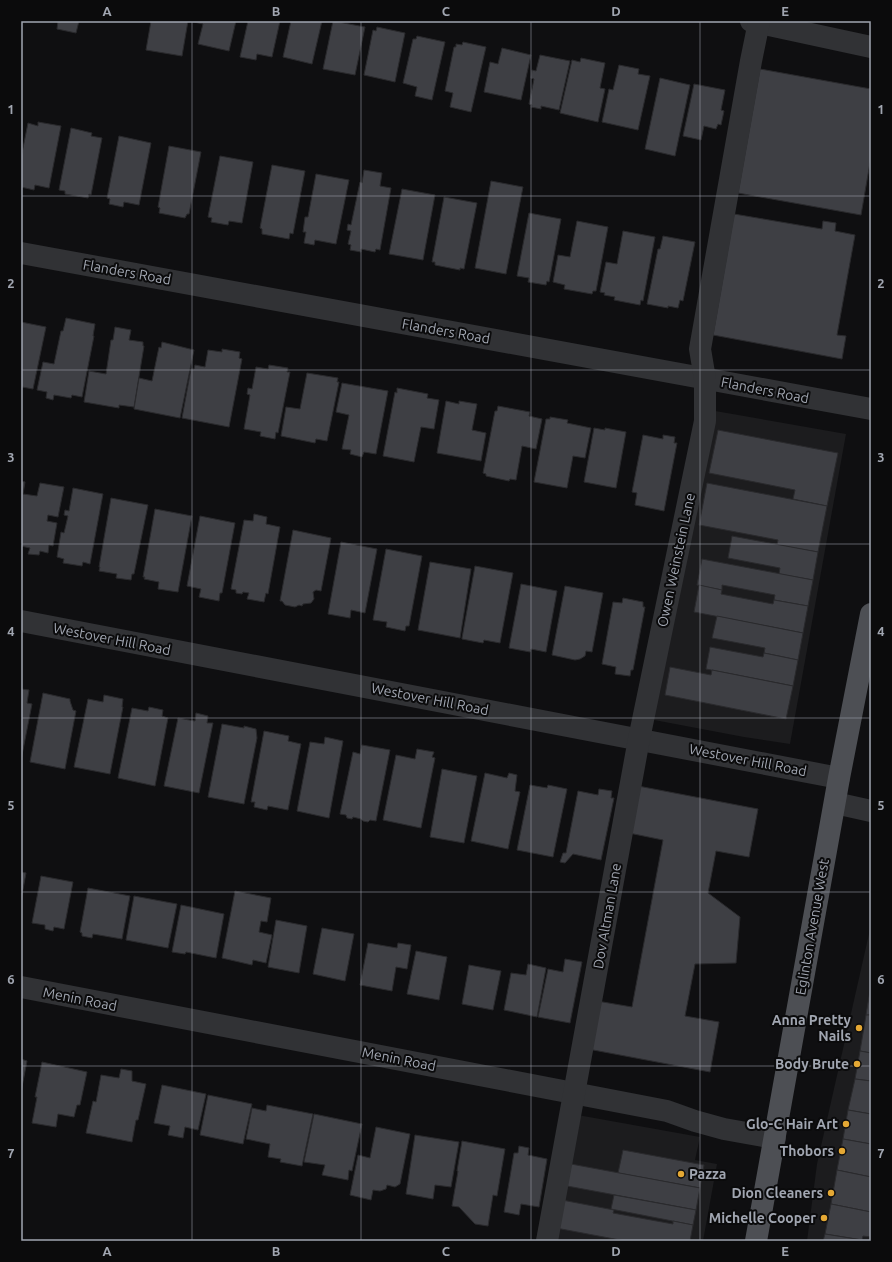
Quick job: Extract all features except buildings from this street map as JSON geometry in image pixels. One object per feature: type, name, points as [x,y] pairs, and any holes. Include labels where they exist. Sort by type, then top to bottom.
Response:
[{"type":"main road","name":"Eglinton Avenue West","points":[[756,1241],[839,778],[871,614]]},
{"type":"street","points":[[755,22],[871,47]]},
{"type":"street","name":"Owen Weinstein Lane","points":[[639,739],[705,421],[705,379],[700,349],[749,69],[755,22]]},
{"type":"street","name":"Flanders Road","points":[[21,253],[871,409]]},
{"type":"street","name":"Westover Hill Road","points":[[21,621],[839,778]]},
{"type":"street","name":"Dov Altman Lane","points":[[547,1241],[639,739]]},
{"type":"street","points":[[835,803],[871,811]]},
{"type":"street","name":"Menin Road","points":[[21,987],[667,1111],[695,1122],[775,1138]]},
{"type":"shaded area","points":[[698,408],[846,434],[790,744],[633,716]]},
{"type":"shaded area","points":[[871,925],[871,1241],[807,1241],[817,1164]]},
{"type":"shaded area","points":[[561,1112],[700,1137],[695,1160],[717,1164],[703,1241],[536,1241]]},
{"type":"place","name":"Anna Pretty Nails","points":[[859,1028]]},
{"type":"place","name":"Body Brute","points":[[857,1064]]},
{"type":"place","name":"Glo-C Hair Art","points":[[846,1124]]},
{"type":"place","name":"Thobors","points":[[842,1151]]},
{"type":"place","name":"Pazza","points":[[681,1174]]},
{"type":"place","name":"Dion Cleaners","points":[[831,1193]]},
{"type":"place","name":"Michelle Cooper","points":[[824,1218]]}]
